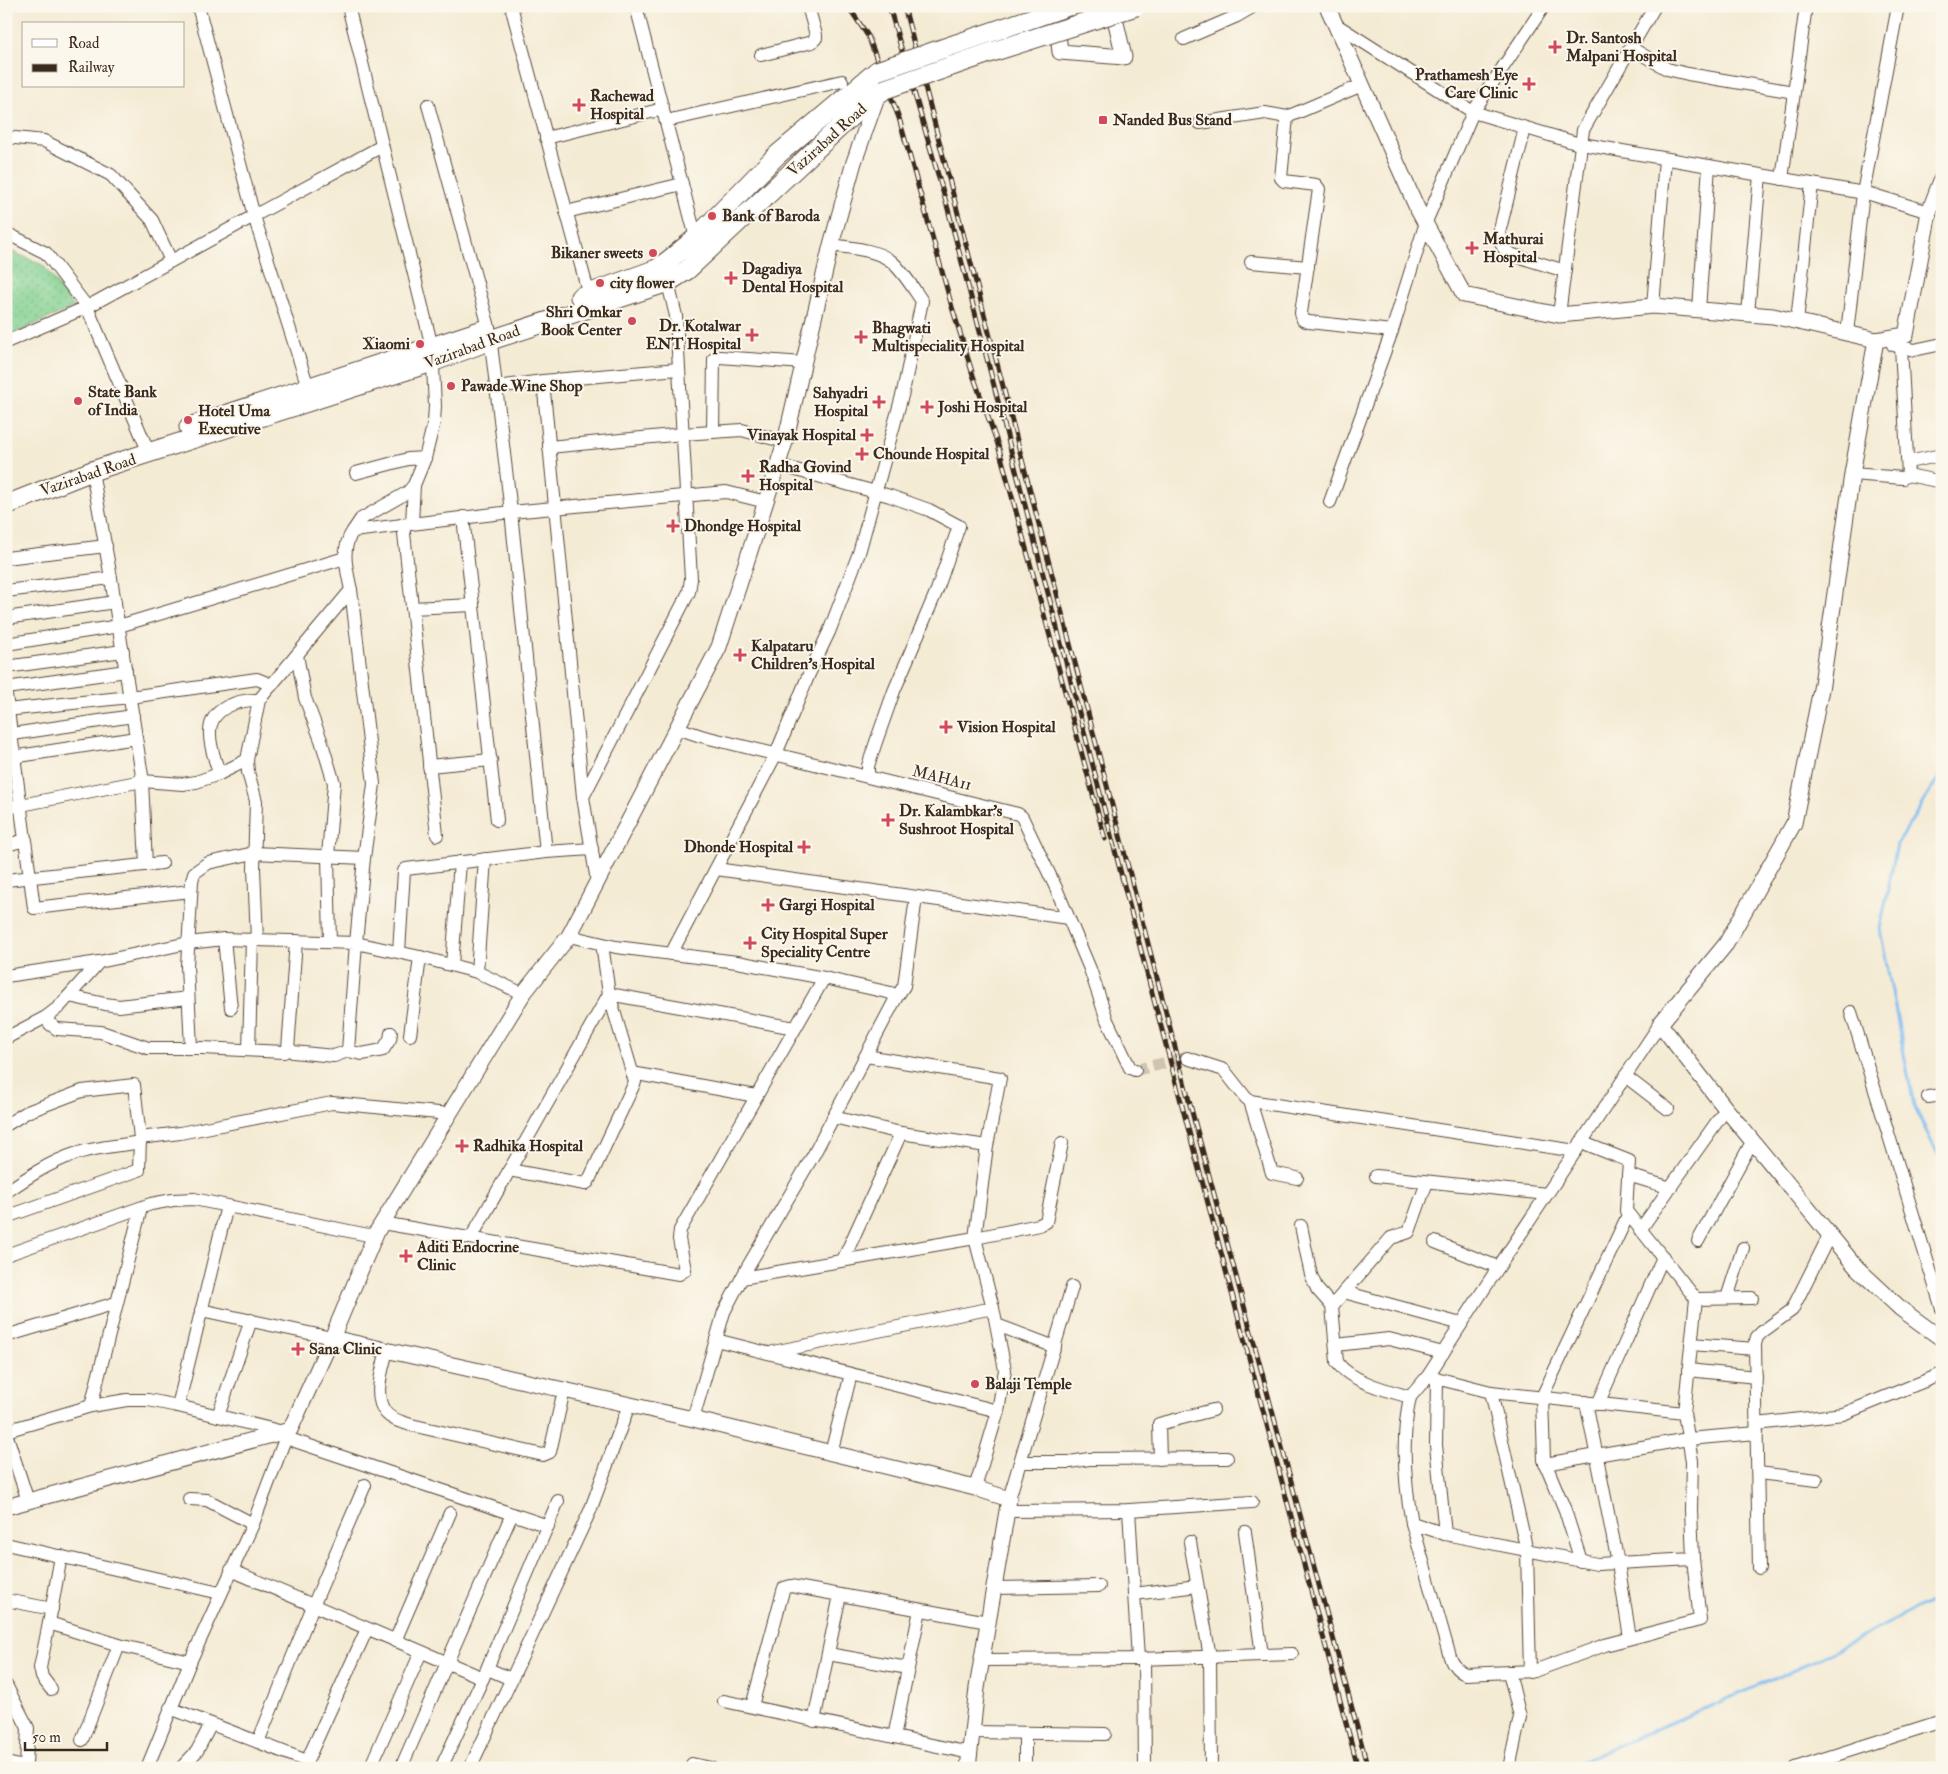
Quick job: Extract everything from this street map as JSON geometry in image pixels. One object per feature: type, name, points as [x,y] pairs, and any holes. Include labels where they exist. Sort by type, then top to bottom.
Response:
[{"type":"main road","name":"Vazirabad Road","points":[[6,492],[91,459],[146,448],[432,354],[665,274],[696,238],[776,156],[877,71],[1068,6]]},
{"type":"main road","name":"Vazirabad Road","points":[[490,334],[588,295],[665,274],[687,270],[863,105],[882,92],[992,52],[1136,6]]},
{"type":"main road","name":"Vazirabad Road","points":[[6,505],[146,448],[308,387],[432,354]]},
{"type":"street","points":[[198,6],[254,216],[308,387]]},
{"type":"street","points":[[348,6],[432,354],[435,414],[425,458],[414,485],[407,524],[412,608],[437,835]]},
{"type":"street","points":[[511,6],[588,295]]},
{"type":"street","points":[[636,6],[702,256]]},
{"type":"street","points":[[761,55],[812,42],[816,38],[808,6]]},
{"type":"street","points":[[1055,6],[1060,52],[1124,57],[1112,6]]},
{"type":"street","points":[[1184,38],[1237,16],[1254,6]]},
{"type":"street","points":[[1326,6],[1416,208],[1426,222],[1464,295],[1559,315],[1653,306],[1773,316],[1914,350],[1942,344]]},
{"type":"street","points":[[1330,502],[1392,331],[1426,222],[1473,112],[1544,6]]},
{"type":"street","points":[[1559,315],[1583,130],[1655,6]]},
{"type":"street","points":[[1782,179],[1806,6]]},
{"type":"street","points":[[1847,334],[1863,193],[1898,6]]},
{"type":"street","points":[[1334,24],[1473,112],[1582,144],[1863,193],[1929,212]]},
{"type":"street","points":[[1630,48],[1667,69],[1794,92]]},
{"type":"street","points":[[666,121],[842,82]]},
{"type":"street","points":[[1200,123],[1265,113],[1286,117],[1362,85]]},
{"type":"street","points":[[147,1768],[170,1708],[220,1593],[253,1524],[286,1434],[332,1338],[379,1228],[523,994],[569,936],[719,648],[785,442],[831,245],[854,162],[882,92]]},
{"type":"street","points":[[428,105],[490,334],[511,512],[546,852]]},
{"type":"street","points":[[546,138],[663,109]]},
{"type":"street","points":[[1286,117],[1281,178],[1316,185],[1318,189],[1301,313],[1305,321],[1392,331]]},
{"type":"street","points":[[1525,128],[1499,233],[1500,242],[1504,250],[1510,254],[1564,271]]},
{"type":"street","points":[[6,137],[44,141],[111,175],[152,220],[170,261]]},
{"type":"street","points":[[6,342],[87,307],[382,146]]},
{"type":"street","points":[[1653,306],[1665,159]]},
{"type":"street","points":[[1699,310],[1709,166]]},
{"type":"street","points":[[1748,314],[1760,175]]},
{"type":"street","points":[[1876,340],[1906,335],[1929,212],[1942,178]]},
{"type":"street","points":[[566,212],[682,184]]},
{"type":"street","points":[[1797,321],[1812,184]]},
{"type":"street","points":[[6,234],[46,253],[87,307],[146,448]]},
{"type":"street","points":[[671,954],[776,754],[809,674],[829,632],[856,562],[902,392],[922,301],[890,260],[870,252],[831,245]]},
{"type":"street","points":[[1251,262],[1308,268]]},
{"type":"street","points":[[583,797],[689,592],[691,579],[676,316],[665,274]]},
{"type":"street","points":[[1187,1058],[1224,1070],[1250,1101],[1578,1147],[1629,1160],[1626,1211],[1696,1299],[1684,1413],[1692,1461],[1693,1559],[1700,1620],[1605,1645],[1530,1672],[1466,1674],[1460,1672],[1452,1663],[1412,1523],[1404,1470],[1406,1415],[1410,1398],[1433,1377],[1443,1353],[1461,1324],[1546,1194],[1578,1147],[1660,1024],[1726,944],[1794,822],[1822,684],[1852,474],[1876,340]]},
{"type":"street","points":[[1852,474],[1903,478],[1908,469],[1901,347]]},
{"type":"street","points":[[713,432],[714,359],[720,357],[803,363]]},
{"type":"street","points":[[496,387],[678,369]]},
{"type":"street","points":[[543,381],[583,797],[598,881]]},
{"type":"street","points":[[548,448],[742,430],[785,442]]},
{"type":"street","points":[[1908,469],[1942,455]]},
{"type":"street","points":[[356,473],[408,458],[425,458]]},
{"type":"street","points":[[778,464],[929,510],[959,526],[937,590],[894,690],[868,766],[868,777]]},
{"type":"street","points":[[1908,469],[1942,482]]},
{"type":"street","points":[[92,471],[133,716],[142,782],[146,865]]},
{"type":"street","points":[[348,1051],[364,858],[374,784],[351,590],[345,558],[347,540],[361,518],[408,492],[414,485]]},
{"type":"street","points":[[353,531],[463,517],[726,492],[766,502]]},
{"type":"street","points":[[463,517],[498,820]]},
{"type":"street","points":[[6,558],[106,546]]},
{"type":"street","points":[[6,644],[119,626],[345,558]]},
{"type":"street","points":[[6,591],[111,578]]},
{"type":"street","points":[[249,1050],[254,939],[256,801],[248,772],[247,760],[259,700],[351,590]]},
{"type":"street","points":[[6,618],[115,602]]},
{"type":"street","points":[[412,608],[473,605]]},
{"type":"street","points":[[6,667],[123,651]]},
{"type":"street","points":[[297,655],[305,698],[329,761],[334,783],[328,856],[330,942]]},
{"type":"street","points":[[6,688],[126,671]]},
{"type":"street","points":[[8,710],[130,697],[257,679],[272,685]]},
{"type":"street","points":[[6,695],[11,758],[22,805],[33,906],[36,909],[191,891]]},
{"type":"street","points":[[219,774],[210,739],[212,722],[218,713],[229,705],[242,700],[259,700]]},
{"type":"street","points":[[9,734],[133,716]]},
{"type":"street","name":"MAHA11","points":[[677,728],[701,736],[1018,814],[1022,817],[1090,969],[1115,1040],[1130,1068],[1135,1070]]},
{"type":"street","points":[[11,758],[136,738]]},
{"type":"street","points":[[6,808],[142,782],[183,784],[196,782],[219,774],[247,760]]},
{"type":"street","points":[[429,766],[490,760]]},
{"type":"street","points":[[6,844],[26,840]]},
{"type":"street","points":[[399,952],[404,871],[410,868],[592,848]]},
{"type":"street","points":[[191,1048],[188,998],[188,943],[194,873],[200,868],[220,859],[254,853],[364,858]]},
{"type":"street","points":[[477,972],[485,859]]},
{"type":"street","points":[[452,965],[460,862]]},
{"type":"street","points":[[6,880],[30,879],[162,863]]},
{"type":"street","points":[[716,869],[1068,918]]},
{"type":"street","points":[[693,1419],[724,1312],[780,1215],[903,988],[916,897]]},
{"type":"street","points":[[569,936],[602,944],[737,962],[824,978],[891,993],[896,998]]},
{"type":"street","points":[[224,939],[231,1008]]},
{"type":"street","points":[[6,976],[99,962],[188,943],[224,939],[254,939],[356,943],[477,972],[523,994]]},
{"type":"street","points":[[288,1049],[296,941]]},
{"type":"street","points":[[509,1170],[585,1184],[588,1182],[635,1082],[608,994],[602,944]]},
{"type":"street","points":[[410,1035],[420,957]]},
{"type":"street","points":[[6,1038],[59,1008],[99,962]]},
{"type":"street","points":[[6,1255],[141,1208],[173,1200],[194,1198],[368,1234],[379,1228],[471,1238],[679,1274],[683,1273],[685,1270],[679,1239],[680,1230],[824,978]]},
{"type":"street","points":[[608,994],[795,1028]]},
{"type":"street","points":[[471,1238],[608,994]]},
{"type":"street","points":[[69,996],[119,1006],[188,998]]},
{"type":"street","points":[[1852,1012],[1942,1309]]},
{"type":"street","points":[[46,1017],[50,1024],[57,1029],[101,1032],[148,1048],[284,1052],[288,1049]]},
{"type":"street","points":[[1660,1024],[1829,1236],[1878,1290],[1942,1339]]},
{"type":"street","points":[[288,1049],[293,1052],[334,1056],[348,1051],[362,1054],[383,1050],[390,1039],[390,1033]]},
{"type":"street","points":[[866,1056],[1000,1078],[987,1146],[975,1238],[997,1325],[1005,1370],[998,1411],[975,1488]]},
{"type":"street","points":[[632,1074],[756,1096]]},
{"type":"street","points":[[1625,1076],[1668,1109]]},
{"type":"street","points":[[6,1125],[27,1112],[82,1091],[134,1085],[140,1140],[139,1170],[6,1217]]},
{"type":"street","points":[[1928,1097],[1942,1095]]},
{"type":"street","points":[[1250,1101],[1272,1173],[1296,1178]]},
{"type":"street","points":[[6,1192],[49,1164],[71,1155],[332,1103],[449,1114]]},
{"type":"street","points":[[1640,1230],[1726,1109]]},
{"type":"street","points":[[833,1117],[901,1133],[987,1146]]},
{"type":"street","points":[[842,1260],[901,1133]]},
{"type":"street","points":[[1698,1240],[1753,1140]]},
{"type":"street","points":[[742,1278],[975,1238],[1039,1225],[1046,1222],[1062,1142]]},
{"type":"street","points":[[1628,1175],[1671,1188]]},
{"type":"street","points":[[1376,1176],[1546,1194]]},
{"type":"street","points":[[1332,1306],[1391,1238],[1409,1232],[1427,1182]]},
{"type":"street","points":[[178,1406],[227,1206]]},
{"type":"street","points":[[91,1406],[141,1208]]},
{"type":"street","points":[[1581,1561],[1565,1510],[1545,1464],[1542,1397],[1628,1214]]},
{"type":"street","points":[[1302,1226],[1311,1275],[1317,1289],[1332,1306],[1338,1362],[1342,1369],[1369,1383],[1410,1398]]},
{"type":"street","points":[[1759,1568],[1755,1348],[1757,1337],[1792,1310],[1829,1236]]},
{"type":"street","points":[[1435,1242],[1498,1267]]},
{"type":"street","points":[[1727,1298],[1743,1248]]},
{"type":"street","points":[[1630,1638],[1618,1563],[1596,1454],[1592,1403],[1663,1257]]},
{"type":"street","points":[[724,1701],[894,1737],[969,1760],[982,1660],[1008,1505],[1072,1287]]},
{"type":"street","points":[[1344,1292],[1461,1324]]},
{"type":"street","points":[[1696,1299],[1752,1298]]},
{"type":"street","points":[[6,1336],[116,1303]]},
{"type":"street","points":[[768,1353],[993,1308]]},
{"type":"street","points":[[201,1310],[693,1419],[975,1488],[1008,1505],[1129,1510],[1252,1502]]},
{"type":"street","points":[[218,1416],[251,1320]]},
{"type":"street","points":[[997,1325],[1055,1346]]},
{"type":"street","points":[[1336,1345],[1389,1339],[1443,1353]]},
{"type":"street","points":[[716,1340],[998,1411]]},
{"type":"street","points":[[1691,1344],[1755,1348]]},
{"type":"street","points":[[387,1350],[379,1396],[386,1413],[394,1419],[411,1425],[515,1449],[543,1455],[550,1452],[564,1390]]},
{"type":"street","points":[[1688,1370],[1756,1377]]},
{"type":"street","points":[[832,1453],[851,1374]]},
{"type":"street","points":[[1545,1464],[1843,1414],[1942,1374]]},
{"type":"street","points":[[1433,1377],[1491,1392],[1684,1413]]},
{"type":"street","points":[[1433,1377],[1436,1445],[1445,1534]]},
{"type":"street","points":[[1491,1392],[1527,1551],[1530,1672]]},
{"type":"street","points":[[28,1502],[6,1432],[91,1406],[126,1400],[148,1400],[286,1434],[548,1526]]},
{"type":"street","points":[[470,1768],[590,1511],[629,1405]]},
{"type":"street","points":[[1160,1458],[1159,1424],[1213,1410]]},
{"type":"street","points":[[6,1507],[286,1434]]},
{"type":"street","points":[[1020,1462],[1227,1458]]},
{"type":"street","points":[[1758,1473],[1817,1480]]},
{"type":"street","points":[[258,1742],[365,1485]]},
{"type":"street","points":[[189,1499],[208,1500],[253,1524]]},
{"type":"street","points":[[441,1768],[485,1674],[558,1501]]},
{"type":"street","points":[[1129,1510],[1134,1594],[1141,1659],[1145,1768]]},
{"type":"street","points":[[395,1641],[450,1513]]},
{"type":"street","points":[[401,1768],[512,1514]]},
{"type":"street","points":[[1412,1523],[1445,1534],[1596,1564],[1693,1559]]},
{"type":"street","points":[[1245,1532],[1262,1655]]},
{"type":"street","points":[[1190,1542],[1210,1657],[1211,1768]]},
{"type":"street","points":[[6,1544],[220,1593]]},
{"type":"street","points":[[51,1689],[42,1677],[40,1668],[61,1556]]},
{"type":"street","points":[[231,1570],[447,1663],[511,1680]]},
{"type":"street","points":[[752,1706],[784,1588],[791,1586],[988,1622]]},
{"type":"street","points":[[994,1588],[1099,1586]]},
{"type":"street","points":[[1134,1594],[1198,1586]]},
{"type":"street","points":[[814,1720],[840,1595]]},
{"type":"street","points":[[6,1600],[52,1609]]},
{"type":"street","points":[[894,1737],[920,1610]]},
{"type":"street","points":[[49,1623],[119,1645],[190,1662]]},
{"type":"street","points":[[170,1708],[309,1761],[367,1629]]},
{"type":"street","points":[[82,1740],[119,1645]]},
{"type":"street","points":[[370,1768],[421,1652]]},
{"type":"street","points":[[828,1654],[908,1668]]},
{"type":"street","points":[[982,1660],[1141,1659],[1292,1654]]},
{"type":"street","points":[[1509,1768],[1520,1717],[1510,1672]]},
{"type":"street","points":[[6,1686],[28,1728],[26,1764],[20,1766],[6,1763]]},
{"type":"street","points":[[1794,1768],[1807,1766],[1942,1722]]},
{"type":"street","points":[[181,1768],[197,1751],[211,1724]]},
{"type":"street","points":[[972,1732],[1105,1734]]},
{"type":"street","points":[[1025,1768],[1026,1733]]},
{"type":"street","points":[[692,1764],[711,1768]]},
{"type":"green space","points":[[6,249],[43,265],[74,307],[6,337]]},
{"type":"waterway","points":[[1942,772],[1897,844],[1880,929],[1914,1106],[1942,1163]]},
{"type":"waterway","points":[[1571,1768],[1596,1755],[1808,1664],[1942,1596]]},
{"type":"tunnel","points":[[1135,1070],[1187,1058]]},
{"type":"railway","points":[[848,6],[868,36],[899,118],[952,307],[973,375],[998,445],[1105,839]]},
{"type":"railway","points":[[889,6],[948,209],[1150,985],[1358,1768]]},
{"type":"railway","points":[[904,6],[1188,1097],[1368,1768]]},
{"type":"place","name":"Dr. Santosh Malpani Hospital","points":[[1555,47]]},
{"type":"place","name":"Prathamesh Eye Care Clinic","points":[[1529,84]]},
{"type":"place","name":"Rachewad Hospital","points":[[579,105]]},
{"type":"place","name":"Nanded Bus Stand","points":[[1103,120]]},
{"type":"place","name":"Bank of Baroda","points":[[712,216]]},
{"type":"place","name":"Mathurai Hospital","points":[[1472,248]]},
{"type":"place","name":"Bikaner sweets","points":[[653,253]]},
{"type":"place","name":"Dagadiya Dental Hospital","points":[[731,278]]},
{"type":"place","name":"city flower","points":[[600,283]]},
{"type":"place","name":"Shri Omkar Book Center","points":[[632,321]]},
{"type":"place","name":"Dr. Kotalwar ENT Hospital","points":[[752,335]]},
{"type":"place","name":"Bhagwati Multispeciality Hospital","points":[[861,337]]},
{"type":"place","name":"Xiaomi","points":[[420,344]]},
{"type":"place","name":"Pawade Wine Shop","points":[[451,386]]},
{"type":"place","name":"State Bank of India","points":[[78,401]]},
{"type":"place","name":"Sahyadri Hospital","points":[[879,402]]},
{"type":"place","name":"Joshi Hospital","points":[[927,407]]},
{"type":"place","name":"Hotel Uma Executive","points":[[188,420]]},
{"type":"place","name":"Vinayak Hospital","points":[[867,435]]},
{"type":"place","name":"Chounde Hospital","points":[[862,454]]},
{"type":"place","name":"Radha Govind Hospital","points":[[748,476]]},
{"type":"place","name":"Dhondge Hospital","points":[[673,526]]},
{"type":"place","name":"Kalpataru Children's Hospital","points":[[740,655]]},
{"type":"place","name":"Vision Hospital","points":[[946,727]]},
{"type":"place","name":"Dr. Kalambkar's Sushroot Hospital","points":[[888,820]]},
{"type":"place","name":"Dhonde Hospital","points":[[804,847]]},
{"type":"place","name":"Gargi Hospital","points":[[768,905]]},
{"type":"place","name":"City Hospital Super Speciality Centre","points":[[750,943]]},
{"type":"place","name":"Radhika Hospital","points":[[462,1146]]},
{"type":"place","name":"Aditi Endocrine Clinic","points":[[406,1256]]},
{"type":"place","name":"Sana Clinic","points":[[298,1349]]},
{"type":"place","name":"Balaji Temple","points":[[975,1384]]}]
